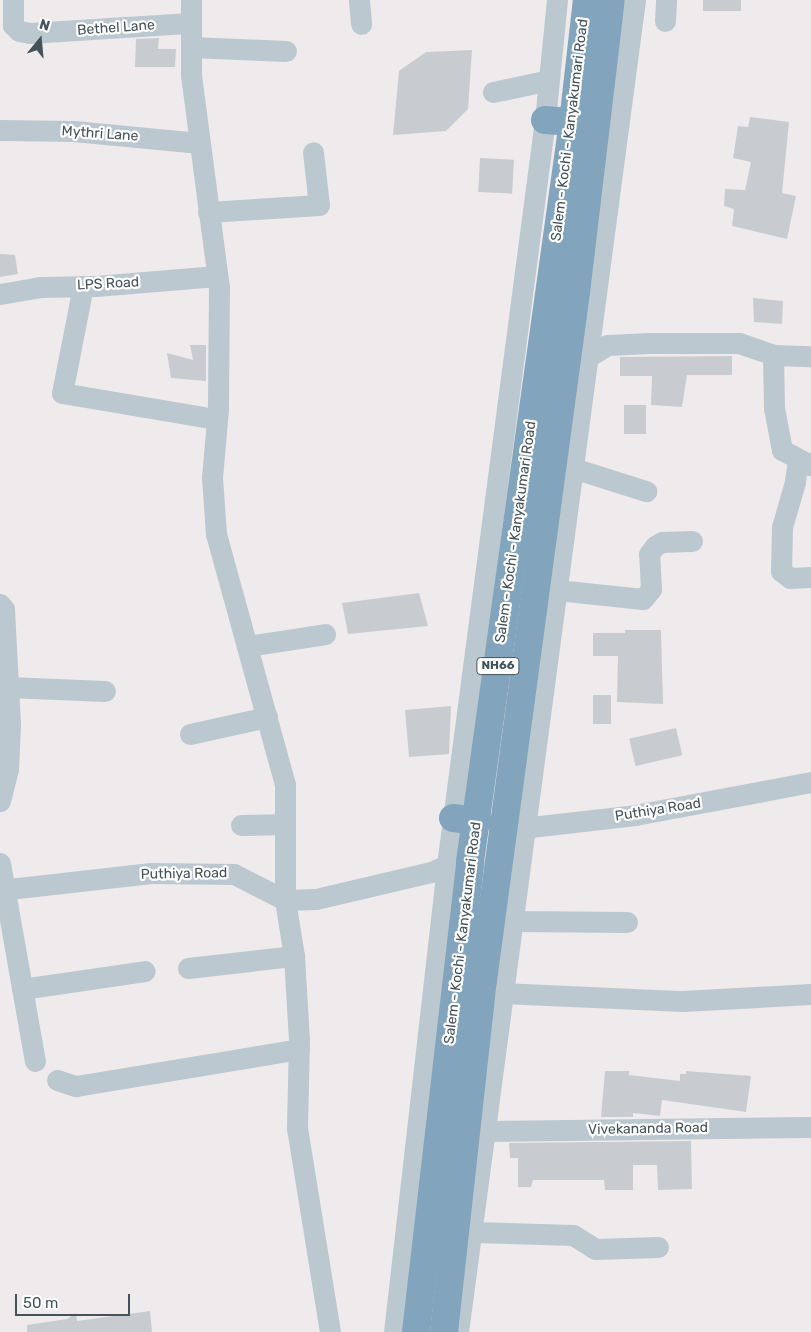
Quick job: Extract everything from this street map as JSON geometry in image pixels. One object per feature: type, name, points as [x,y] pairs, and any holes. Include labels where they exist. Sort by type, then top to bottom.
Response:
[{"type":"highway","name":"Salem - Kochi - Kanyakumari Road","points":[[416,1332],[466,819],[549,287],[573,122],[587,0]]},
{"type":"highway","name":"Salem - Kochi - Kanyakumari Road","points":[[444,1332],[484,980],[515,829],[611,0]]},
{"type":"highway","points":[[545,120],[573,122]]},
{"type":"highway","points":[[549,287],[576,292]]},
{"type":"street","name":"Bethel Lane","points":[[13,0],[14,25],[18,31],[41,33],[191,23]]},
{"type":"street","points":[[191,0],[190,47],[199,143],[217,276],[218,409],[212,477],[216,534],[285,784],[285,900],[294,956],[299,1049],[297,1128],[330,1332]]},
{"type":"street","points":[[359,0],[361,24]]},
{"type":"street","points":[[394,1332],[447,864],[466,819],[557,0]]},
{"type":"street","points":[[458,1332],[514,921],[515,829],[557,590],[635,0]]},
{"type":"street","points":[[665,21],[666,0]]},
{"type":"street","points":[[190,47],[286,51]]},
{"type":"street","points":[[493,92],[549,80]]},
{"type":"street","name":"Mythri Lane","points":[[0,130],[74,131],[199,143]]},
{"type":"street","points":[[208,212],[319,205],[313,152]]},
{"type":"street","name":"LPS Road","points":[[0,294],[41,287],[83,286],[217,276]]},
{"type":"street","points":[[83,286],[62,393],[204,417]]},
{"type":"street","points":[[588,357],[607,345],[650,343],[739,343],[773,356],[811,356]]},
{"type":"street","points":[[773,356],[777,428],[782,450],[804,463],[795,482],[782,527],[781,571],[790,578],[811,578]]},
{"type":"street","points":[[573,468],[646,491]]},
{"type":"street","points":[[557,590],[643,599],[651,589],[649,554],[655,546],[662,542],[692,540]]},
{"type":"street","points":[[0,604],[4,609],[8,687],[4,770],[0,801]]},
{"type":"street","points":[[247,646],[325,634]]},
{"type":"street","points":[[8,687],[104,690]]},
{"type":"street","points":[[190,734],[267,717]]},
{"type":"street","name":"Puthiya Road","points":[[515,829],[635,815],[811,782]]},
{"type":"street","points":[[241,825],[285,824]]},
{"type":"street","points":[[0,863],[2,889],[35,1061]]},
{"type":"street","name":"Puthiya Road","points":[[2,889],[150,873],[234,874],[285,900],[316,899],[431,872],[447,864]]},
{"type":"street","points":[[514,921],[627,922]]},
{"type":"street","points":[[188,968],[294,956]]},
{"type":"street","points":[[22,989],[145,971]]},
{"type":"street","points":[[504,993],[683,1001],[811,994]]},
{"type":"street","points":[[58,1080],[76,1086],[299,1049]]},
{"type":"street","name":"Vivekananda Road","points":[[485,1132],[811,1127]]},
{"type":"street","points":[[472,1232],[573,1235],[595,1249],[658,1247]]},
{"type":"building","points":[[703,0],[741,0],[741,11],[703,11]]},
{"type":"building","points":[[159,38],[158,49],[176,49],[175,67],[135,67],[136,39]]},
{"type":"building","points":[[472,50],[468,109],[446,131],[393,135],[399,71],[426,52]]},
{"type":"building","points":[[750,117],[789,122],[782,193],[796,196],[787,239],[732,226],[734,209],[724,206],[725,189],[745,190],[751,162],[733,158],[738,126],[748,127]]},
{"type":"building","points":[[480,158],[514,160],[512,194],[478,192]]},
{"type":"building","points":[[0,254],[15,255],[18,274],[0,277]]},
{"type":"building","points":[[753,298],[783,301],[782,324],[754,322]]},
{"type":"building","points":[[190,345],[206,345],[206,381],[171,378],[167,353],[193,360]]},
{"type":"building","points":[[732,356],[732,375],[687,375],[682,407],[651,405],[652,376],[620,376],[620,357]]},
{"type":"building","points":[[624,405],[646,405],[646,434],[624,434]]},
{"type":"building","points":[[419,593],[428,626],[348,634],[342,603]]},
{"type":"building","points":[[625,630],[661,630],[663,704],[617,702],[618,656],[593,656],[593,633],[625,633]]},
{"type":"building","points":[[593,695],[611,695],[611,724],[593,724]]},
{"type":"building","points":[[451,706],[449,754],[409,757],[405,710]]},
{"type":"building","points":[[676,728],[682,755],[636,766],[629,739]]},
{"type":"building","points":[[605,1071],[629,1071],[629,1075],[680,1081],[680,1074],[686,1074],[686,1071],[751,1076],[746,1112],[662,1100],[660,1116],[633,1113],[633,1117],[601,1117]]},
{"type":"building","points":[[691,1141],[692,1189],[658,1190],[657,1165],[633,1165],[633,1190],[605,1190],[604,1180],[533,1180],[531,1187],[518,1187],[518,1158],[510,1158],[509,1143]]},
{"type":"building","points":[[150,1311],[152,1332],[27,1332],[27,1325],[67,1319],[76,1313],[77,1321]]}]
